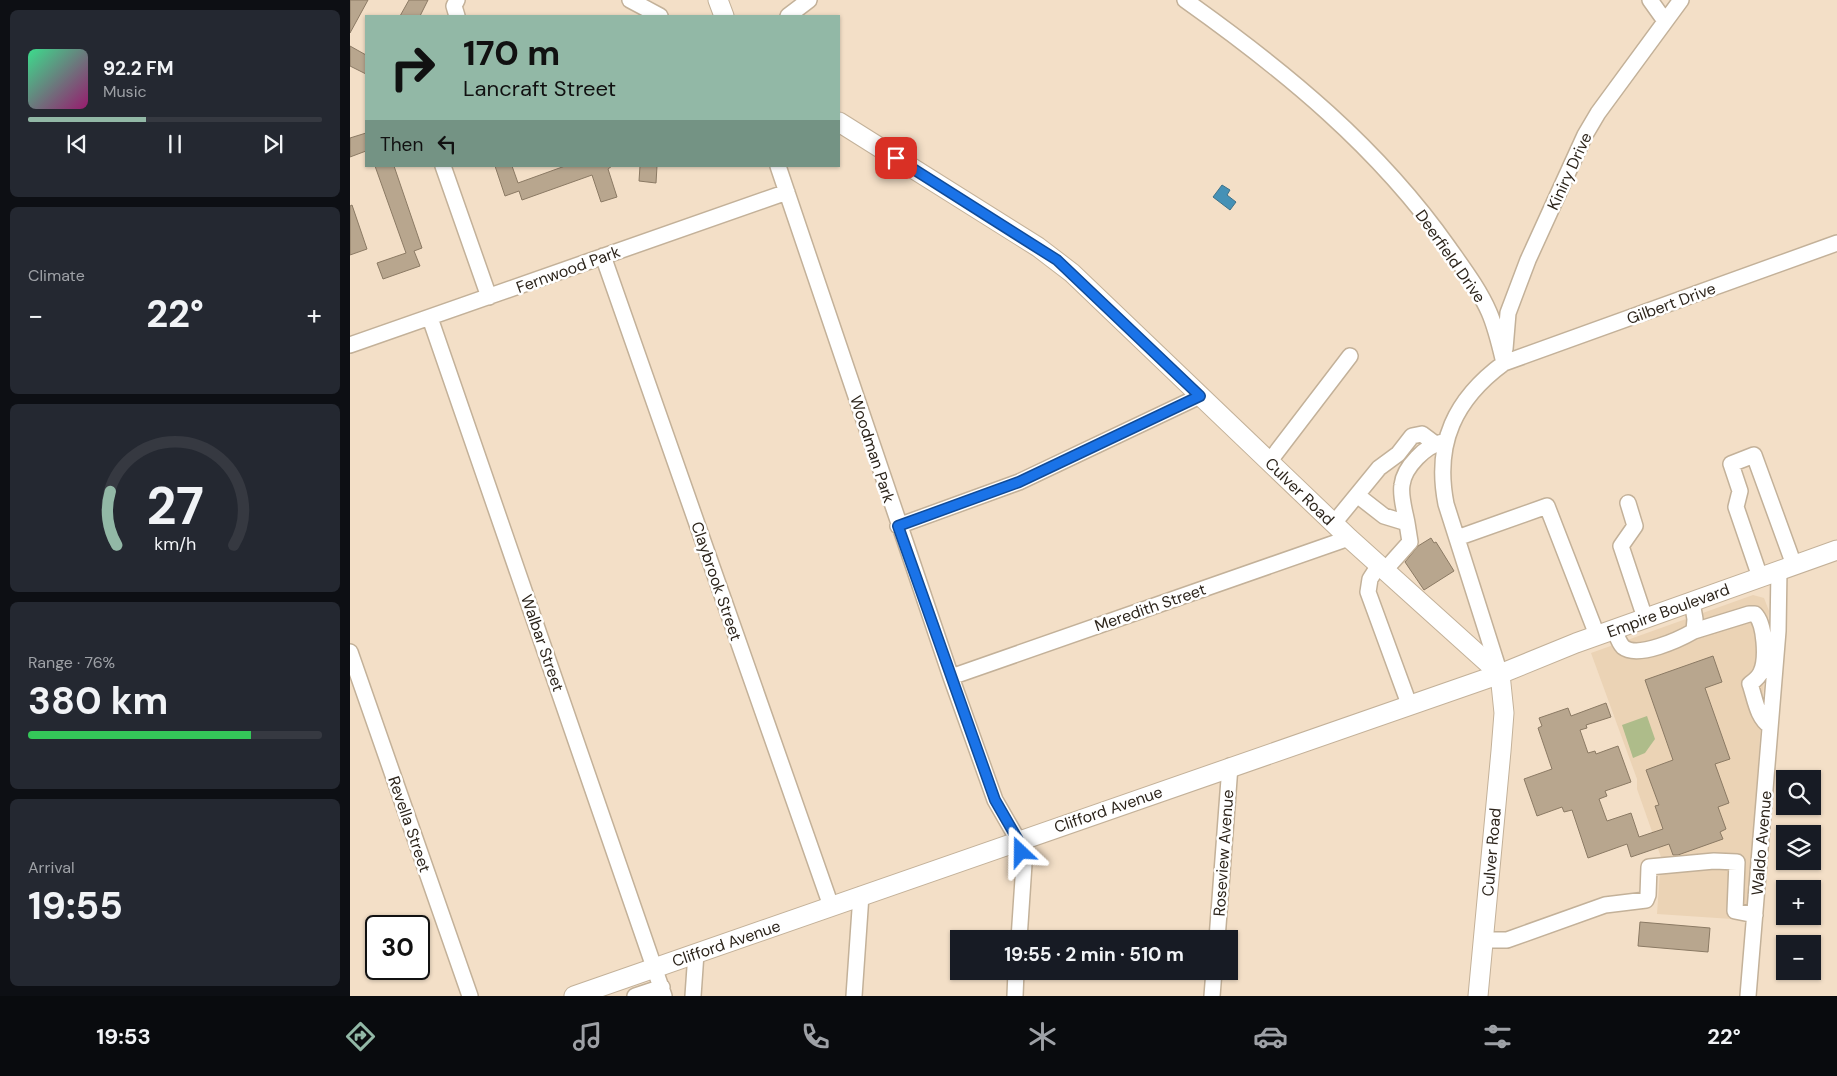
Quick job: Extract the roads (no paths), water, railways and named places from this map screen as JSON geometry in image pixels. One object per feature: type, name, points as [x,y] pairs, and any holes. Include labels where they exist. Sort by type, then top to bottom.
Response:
[{"type":"main road","points":[[718,0],[724,15]]},
{"type":"main road","name":"Culver Road","points":[[840,123],[1057,260],[1349,538],[1500,674],[1504,713],[1478,996]]},
{"type":"main road","name":"Empire Boulevard","points":[[1500,674],[1605,632],[1837,550]]},
{"type":"main road","name":"Clifford Avenue","points":[[574,996],[595,993],[656,967],[1230,766],[1500,674]]},
{"type":"street","points":[[457,0],[454,6],[457,15]]},
{"type":"street","points":[[630,0],[658,15]]},
{"type":"street","points":[[789,15],[809,0]]},
{"type":"street","name":"Deerfield Drive","points":[[1185,0],[1245,42],[1294,81],[1337,118],[1376,157],[1433,224],[1479,292],[1496,331],[1504,363]]},
{"type":"street","points":[[1650,0],[1665,21]]},
{"type":"street","name":"Kiniry Drive","points":[[1504,363],[1508,312],[1563,181],[1598,113],[1681,0]]},
{"type":"street","points":[[443,167],[489,297]]},
{"type":"street","name":"Woodman Park","points":[[778,167],[898,526],[951,677],[995,800],[1018,840],[1024,864],[1020,930]]},
{"type":"street","name":"Fernwood Park","points":[[350,345],[787,192]]},
{"type":"street","name":"Gilbert Drive","points":[[1504,363],[1837,243]]},
{"type":"street","name":"Claybrook Street","points":[[604,256],[831,906]]},
{"type":"street","name":"Walbar Street","points":[[430,318],[656,967],[663,992]]},
{"type":"street","points":[[1269,462],[1350,356]]},
{"type":"street","points":[[1409,704],[1368,592],[1370,579],[1410,542],[1401,487],[1404,477],[1440,442],[1474,389],[1504,363]]},
{"type":"street","points":[[898,526],[1019,482],[1200,396]]},
{"type":"street","points":[[1334,523],[1379,468],[1398,454],[1412,436],[1422,434],[1440,442]]},
{"type":"street","points":[[1440,442],[1442,486],[1500,674]]},
{"type":"street","points":[[1760,577],[1736,508],[1740,491],[1731,464],[1754,456],[1786,568]]},
{"type":"street","points":[[1357,495],[1384,516],[1407,523]]},
{"type":"street","points":[[1628,503],[1635,526],[1621,546],[1645,618]]},
{"type":"street","points":[[1457,538],[1547,506],[1553,523],[1605,632],[1623,647],[1641,651],[1682,638],[1694,631],[1749,614],[1755,614],[1771,633],[1763,667],[1760,674],[1750,684],[1760,714],[1764,722],[1770,726]]},
{"type":"street","name":"Meredith Street","points":[[951,677],[1349,538]]},
{"type":"street","name":"Waldo Avenue","points":[[1748,996],[1770,726],[1771,633],[1786,568]]},
{"type":"street","points":[[1692,602],[1695,619],[1694,631]]},
{"type":"street","name":"Revella Street","points":[[350,652],[470,996]]},
{"type":"street","name":"Roseview Avenue","points":[[1218,930],[1230,766]]},
{"type":"street","points":[[1483,940],[1507,940],[1605,905],[1646,900],[1650,867],[1707,862],[1759,863]]},
{"type":"street","points":[[1737,862],[1735,911],[1755,915]]},
{"type":"street","points":[[854,996],[861,895]]},
{"type":"street","points":[[693,996],[696,953]]},
{"type":"street","points":[[1014,996],[1015,980]]},
{"type":"street","points":[[1212,996],[1213,980]]},
{"type":"street","points":[[635,996],[663,992]]},
{"type":"water","points":[[1222,185],[1230,190],[1227,195],[1236,202],[1230,210],[1213,197]]}]
